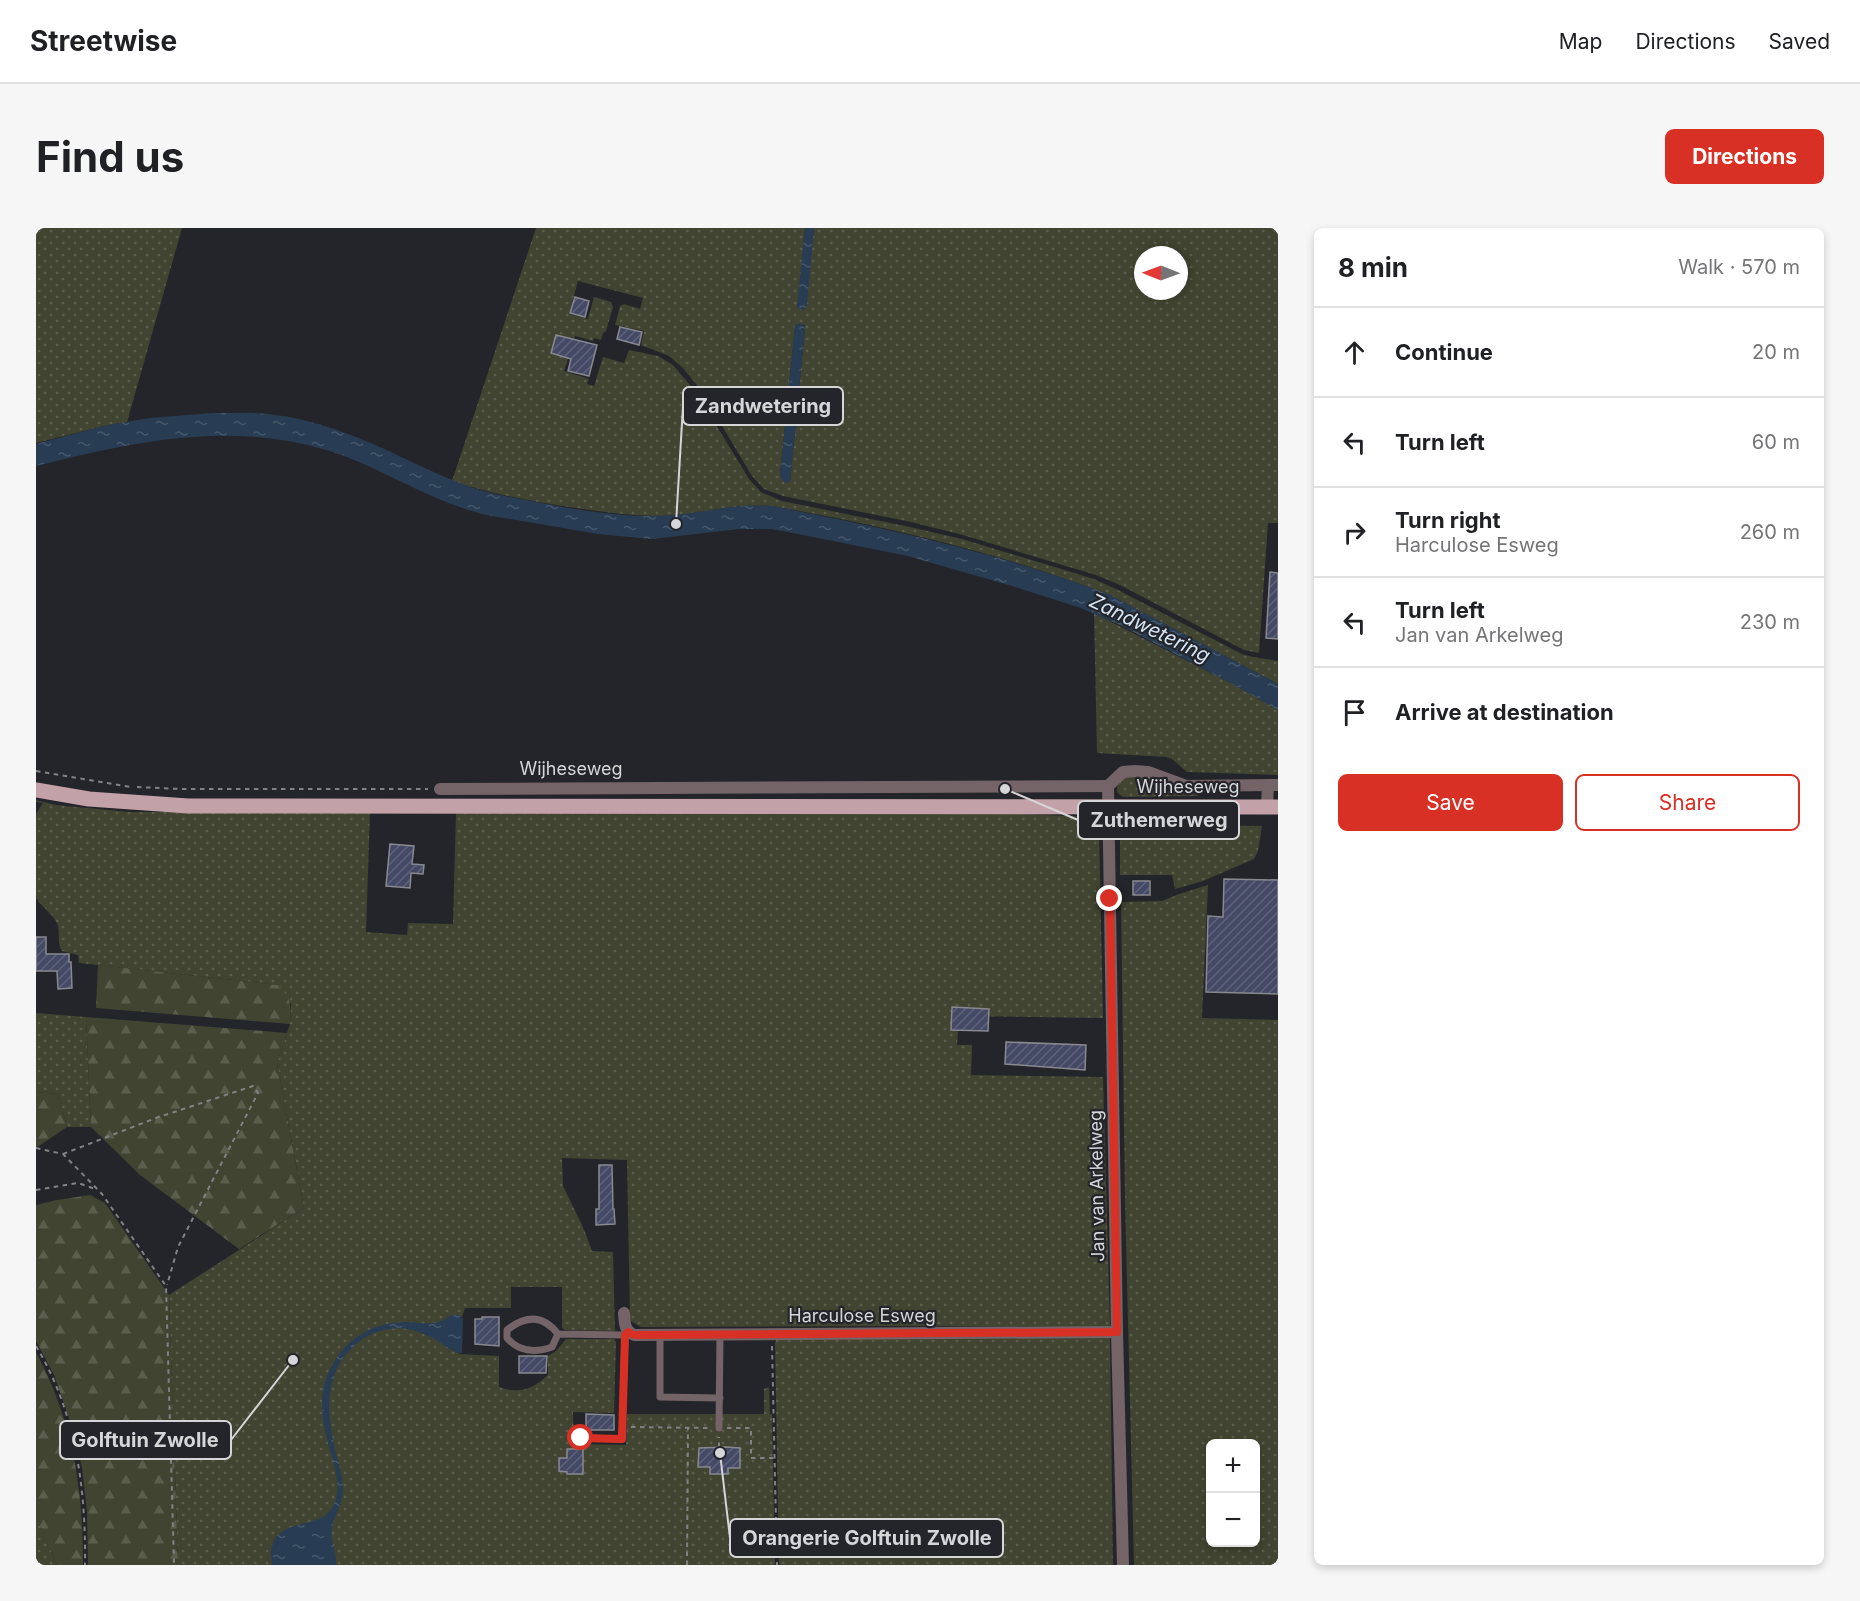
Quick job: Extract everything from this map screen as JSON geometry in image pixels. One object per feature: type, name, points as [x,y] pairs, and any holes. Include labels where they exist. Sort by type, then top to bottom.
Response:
[{"type":"main road","name":"Wijheseweg","points":[[36,790],[89,799],[188,806],[1273,806]]},
{"type":"street","name":"Wijheseweg","points":[[441,789],[1108,786],[1123,772],[1135,771],[1148,772],[1186,786],[1273,785],[1273,806]]},
{"type":"street","points":[[1108,786],[1108,806]]},
{"type":"street","name":"Jan van Arkelweg","points":[[1108,806],[1123,1565]]},
{"type":"street","points":[[624,1313],[627,1334]]},
{"type":"street","name":"Harculose Esweg","points":[[627,1334],[1117,1332]]},
{"type":"lane","points":[[538,1319],[550,1324],[558,1334],[552,1347],[539,1352],[513,1345],[507,1338],[507,1330],[524,1320],[538,1319]]},
{"type":"lane","points":[[558,1334],[627,1334],[622,1439],[581,1438]]},
{"type":"lane","points":[[660,1335],[660,1397],[720,1398]]},
{"type":"lane","points":[[719,1428],[720,1335]]},
{"type":"path","points":[[36,771],[131,787],[441,789]]},
{"type":"path","points":[[37,1150],[63,1154],[156,1118],[253,1086],[258,1093],[178,1247],[166,1286],[174,1565]]},
{"type":"path","points":[[63,1154],[98,1190],[166,1286]]},
{"type":"path","points":[[36,1190],[78,1183],[98,1190]]},
{"type":"path","points":[[772,1335],[777,1565]]},
{"type":"path","points":[[36,1346],[57,1387],[74,1439],[84,1506],[85,1565]]},
{"type":"path","points":[[622,1427],[751,1428],[751,1458],[775,1458]]},
{"type":"path","points":[[687,1565],[688,1428]]},
{"type":"green space","points":[[36,228],[182,228],[127,422],[36,443]]},
{"type":"green space","points":[[536,228],[805,228],[798,306],[805,309],[814,228],[1278,228],[1278,523],[1268,523],[1259,653],[1244,650],[1120,585],[1096,575],[963,535],[783,496],[764,489],[752,476],[700,389],[683,368],[669,356],[641,345],[644,331],[615,325],[620,306],[624,304],[640,309],[643,298],[578,281],[569,314],[588,319],[594,297],[611,302],[613,307],[601,340],[594,338],[593,341],[575,336],[564,371],[589,379],[587,384],[594,386],[603,357],[624,363],[629,350],[658,356],[673,365],[696,392],[749,479],[761,492],[782,501],[962,539],[1094,579],[1242,654],[1278,661],[1278,684],[1108,594],[1026,566],[942,542],[857,522],[772,506],[744,506],[661,516],[632,515],[534,501],[452,481]],"holes":[[[804,325],[805,328],[790,482],[780,475],[795,326]]]},
{"type":"green space","points":[[1094,613],[1278,710],[1278,775],[1187,772],[1172,759],[1166,757],[1097,753]]},
{"type":"green space","points":[[1135,774],[1171,783],[1199,796],[1123,797],[1117,792],[1117,787],[1126,775]]},
{"type":"green space","points":[[36,800],[56,805],[129,812],[370,812],[366,932],[407,935],[408,923],[453,924],[456,812],[1024,814],[1090,817],[1099,829],[1103,1018],[959,1016],[957,1045],[972,1045],[971,1075],[1103,1077],[1110,1327],[641,1327],[630,1319],[627,1160],[562,1158],[563,1186],[592,1251],[613,1252],[615,1331],[565,1330],[562,1328],[562,1287],[511,1287],[511,1308],[465,1308],[462,1317],[453,1316],[433,1325],[414,1324],[414,1330],[432,1337],[460,1354],[499,1356],[499,1387],[513,1390],[531,1387],[548,1375],[548,1356],[556,1351],[566,1339],[614,1339],[616,1342],[614,1413],[573,1412],[574,1444],[626,1445],[627,1414],[764,1414],[764,1389],[769,1387],[770,1414],[772,1414],[775,1565],[178,1565],[169,1295],[304,1208],[277,1063],[290,1024],[291,1004],[278,985],[79,963],[78,955],[62,951],[56,922],[36,898],[36,814],[43,803],[36,802]]},
{"type":"green space","points":[[1135,824],[1262,826],[1258,851],[1254,859],[1203,881],[1175,889],[1172,875],[1120,875],[1120,827]]},
{"type":"green space","points":[[1208,885],[1202,1018],[1278,1020],[1278,1565],[1134,1565],[1125,1200],[1121,902],[1162,901]]},
{"type":"green space","points":[[98,965],[278,985],[290,1002],[290,1024],[96,1008]]},
{"type":"green space","points":[[36,1013],[86,1017],[91,1127],[67,1127],[58,1094],[36,1092]]},
{"type":"green space","points":[[86,1017],[287,1033],[277,1063],[304,1208],[239,1249],[140,1175],[91,1127]]},
{"type":"green space","points":[[36,1092],[58,1094],[67,1127],[36,1148]]},
{"type":"green space","points":[[90,1195],[105,1203],[169,1295],[178,1565],[88,1565],[87,1511],[75,1435],[54,1375],[36,1341],[36,1205]]},
{"type":"green space","points":[[777,1337],[1110,1338],[1113,1565],[779,1565],[775,1343]]},
{"type":"green space","points":[[36,1352],[59,1404],[73,1456],[81,1509],[83,1565],[57,1565],[36,1517]]},
{"type":"green space","points":[[37,1518],[57,1565],[36,1565]]},
{"type":"water","points":[[805,228],[814,228],[807,306],[803,310],[797,306]]},
{"type":"water","points":[[801,323],[805,328],[790,482],[785,483],[780,475],[795,326]]},
{"type":"water","points":[[213,413],[268,414],[313,422],[374,444],[462,484],[500,495],[559,506],[619,515],[658,516],[743,506],[772,506],[857,523],[984,554],[1108,594],[1278,684],[1278,710],[1124,627],[1081,608],[908,556],[788,532],[771,529],[739,529],[652,539],[598,534],[487,515],[424,493],[344,456],[287,441],[251,436],[179,438],[143,443],[36,466],[36,444],[104,426],[150,418]]},
{"type":"water","points":[[452,1315],[459,1315],[463,1319],[462,1353],[455,1352],[419,1332],[396,1328],[373,1333],[363,1339],[341,1361],[331,1386],[330,1399],[331,1427],[343,1485],[342,1500],[332,1529],[336,1565],[272,1565],[272,1548],[276,1537],[284,1530],[317,1520],[333,1506],[336,1498],[336,1473],[324,1424],[322,1399],[324,1383],[340,1353],[357,1337],[379,1326],[404,1322],[434,1323]]},
{"type":"building","points":[[575,297],[589,301],[585,317],[570,313]]},
{"type":"building","points":[[620,327],[642,332],[639,345],[617,339]]},
{"type":"building","points":[[556,335],[597,345],[589,376],[568,371],[571,359],[551,353]]},
{"type":"building","points":[[1270,572],[1278,573],[1278,639],[1266,638]]},
{"type":"building","points":[[390,844],[414,846],[412,864],[424,865],[423,874],[411,873],[410,888],[386,886]]},
{"type":"building","points":[[1224,879],[1278,880],[1278,994],[1206,992],[1208,916],[1223,917]]},
{"type":"building","points":[[1133,881],[1150,881],[1150,895],[1133,895]]},
{"type":"building","points":[[36,937],[46,937],[46,954],[69,954],[72,988],[58,989],[57,971],[36,971]]},
{"type":"building","points":[[952,1007],[989,1009],[988,1031],[951,1030]]},
{"type":"building","points":[[1006,1042],[1086,1045],[1085,1070],[1005,1064]]},
{"type":"building","points":[[599,1165],[612,1165],[615,1224],[596,1225],[596,1209],[599,1209]]},
{"type":"building","points":[[482,1317],[499,1317],[499,1346],[475,1344],[475,1319],[482,1319]]},
{"type":"building","points":[[519,1356],[547,1356],[546,1373],[519,1373]]},
{"type":"building","points":[[586,1414],[614,1415],[614,1430],[586,1430]]},
{"type":"building","points":[[699,1448],[740,1448],[740,1468],[728,1468],[728,1474],[710,1474],[710,1467],[698,1467]]},
{"type":"building","points":[[567,1449],[583,1449],[583,1474],[567,1474],[567,1472],[559,1471],[559,1458],[567,1458]]},
{"type":"place","name":"Zandwetering","points":[[676,524]]},
{"type":"place","name":"Zuthemerweg","points":[[1005,789]]},
{"type":"place","name":"Golftuin Zwolle","points":[[293,1360]]},
{"type":"place","name":"Orangerie Golftuin Zwolle","points":[[720,1453]]},
{"type":"route","points":[[581,1438],[622,1439],[625,1335],[628,1332],[634,1335],[1117,1332],[1110,899]]}]
